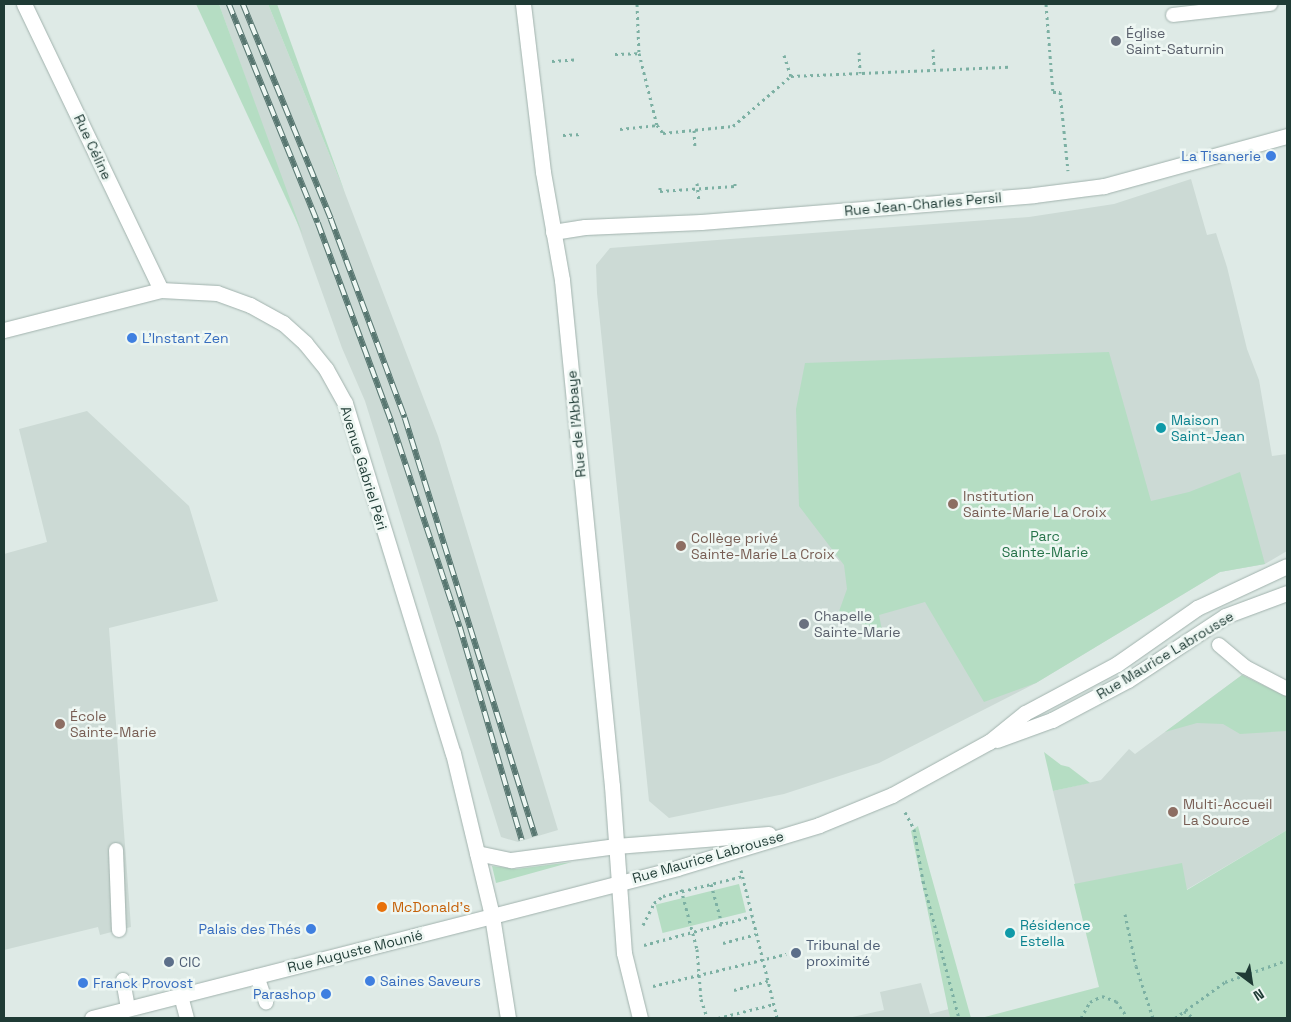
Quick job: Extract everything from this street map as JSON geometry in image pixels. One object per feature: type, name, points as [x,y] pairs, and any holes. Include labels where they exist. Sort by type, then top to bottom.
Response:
[{"type":"street","name":"Rue Céline","points":[[24,4],[161,290]]},
{"type":"street","name":"Rue de l'Abbaye","points":[[523,4],[542,172],[562,280],[616,846],[624,953],[640,1018]]},
{"type":"street","name":"Rue Jean-Charles Persil","points":[[553,232],[585,227],[701,222],[1071,191],[1114,184],[1287,136]]},
{"type":"street","name":"Avenue Gabriel Péri","points":[[4,330],[161,290],[217,293],[250,305],[282,323],[306,343],[326,370],[345,404],[453,753],[492,916],[508,1018]]},
{"type":"street","name":"Rue Maurice Labrousse","points":[[989,742],[1025,713],[1117,664],[1197,608],[1287,566]]},
{"type":"street","name":"Rue Maurice Labrousse","points":[[619,883],[798,831],[892,795],[989,742],[1052,720],[1128,680],[1225,616],[1287,593]]},
{"type":"street","name":"Rue Maurice Labrousse","points":[[616,846],[798,831]]},
{"type":"street","points":[[477,853],[511,860],[616,846]]},
{"type":"street","name":"Rue Auguste Mounié","points":[[92,1018],[619,883]]},
{"type":"lane","points":[[1173,15],[1270,4]]},
{"type":"lane","points":[[1220,645],[1245,667],[1287,689]]},
{"type":"lane","points":[[116,850],[120,930]]},
{"type":"lane","points":[[257,976],[266,1002]]},
{"type":"lane","points":[[123,980],[128,1009]]},
{"type":"lane","points":[[181,996],[187,1018]]},
{"type":"path","points":[[637,4],[639,53],[657,125],[662,133],[733,126],[791,76],[1009,66]]},
{"type":"path","points":[[1046,4],[1053,92],[1060,92],[1071,191]]},
{"type":"path","points":[[933,48],[934,69]]},
{"type":"path","points":[[859,52],[860,73]]},
{"type":"path","points":[[615,54],[639,53]]},
{"type":"path","points":[[784,55],[791,76]]},
{"type":"path","points":[[552,62],[578,59]]},
{"type":"path","points":[[620,129],[657,125]]},
{"type":"path","points":[[694,130],[695,147]]},
{"type":"path","points":[[563,135],[582,134]]},
{"type":"path","points":[[660,187],[660,191],[698,189],[735,186],[735,182]]},
{"type":"path","points":[[697,183],[698,197]]},
{"type":"path","points":[[892,795],[912,821],[959,1018]]},
{"type":"path","points":[[740,864],[778,1018]]},
{"type":"path","points":[[641,931],[654,903],[663,896],[742,876]]},
{"type":"path","points":[[680,880],[693,932],[707,1018]]},
{"type":"path","points":[[711,884],[722,924]]},
{"type":"path","points":[[1125,914],[1136,966],[1153,1018]]},
{"type":"path","points":[[640,939],[640,946],[752,916]]},
{"type":"path","points":[[722,942],[756,934]]},
{"type":"path","points":[[645,988],[786,954]]},
{"type":"path","points":[[1175,1018],[1225,982],[1287,960]]},
{"type":"path","points":[[734,990],[768,981]]},
{"type":"path","points":[[1081,1018],[1090,1002],[1102,996],[1116,1001],[1128,1018]]},
{"type":"path","points":[[718,1018],[774,1004]]},
{"type":"path","points":[[1184,1010],[1194,1018]]},
{"type":"shaded area","points":[[219,4],[268,4],[345,193],[438,436],[558,830],[518,842],[501,837],[365,401],[342,348]]},
{"type":"shaded area","name":"Institution Sainte-Marie La Croix","points":[[1191,179],[1207,235],[1216,233],[1227,267],[1247,349],[1259,380],[1272,456],[1287,454],[1287,551],[1265,564],[1220,572],[1036,683],[879,763],[784,794],[669,818],[649,801],[597,293],[596,265],[610,248],[1029,217],[1114,204]]},
{"type":"shaded area","name":"École Sainte-Marie","points":[[87,411],[189,506],[218,601],[109,628],[131,927],[100,935],[98,927],[4,950],[4,554],[47,542],[19,429]]},
{"type":"shaded area","name":"Multi-Accueil La Source","points":[[1242,675],[1287,697],[1287,830],[1186,890],[1098,980],[1053,791],[1101,780],[1129,749],[1135,754]]},
{"type":"shaded area","points":[[921,983],[930,1014],[949,1009],[950,1018],[848,1018],[884,1010],[880,992]]},
{"type":"green space","points":[[196,4],[219,4],[303,235]]},
{"type":"green space","points":[[268,4],[277,4],[345,193]]},
{"type":"green space","name":"Parc Sainte-Marie","points":[[1109,352],[1151,501],[1189,492],[1240,472],[1265,564],[1220,572],[1036,683],[984,702],[925,602],[879,615],[882,630],[837,617],[847,589],[844,565],[799,506],[796,409],[805,363]]},
{"type":"green space","points":[[1242,675],[1287,697],[1287,731],[1240,734],[1223,724],[1197,723],[1165,732]]},
{"type":"green space","points":[[1044,752],[1061,765],[1069,767],[1090,783],[1053,791]]},
{"type":"green space","points":[[918,826],[971,1018],[950,1018],[911,831]]},
{"type":"green space","points":[[1287,830],[1287,1018],[981,1018],[1099,987],[1074,884],[1182,863],[1187,890]]},
{"type":"green space","points":[[572,862],[496,883],[492,866],[516,869]]},
{"type":"green space","points":[[739,884],[746,912],[663,933],[656,905]]},
{"type":"railway","points":[[229,4],[318,223],[392,423],[460,627],[522,840]]},
{"type":"railway","points":[[243,4],[331,219],[405,418],[535,836]]},
{"type":"place","name":"Église Saint-Saturnin","points":[[1116,41]]},
{"type":"place","name":"La Tisanerie","points":[[1271,156]]},
{"type":"place","name":"L'Instant Zen","points":[[132,338]]},
{"type":"place","name":"Maison Saint-Jean","points":[[1161,428]]},
{"type":"place","name":"Institution Sainte-Marie La Croix","points":[[953,504]]},
{"type":"place","name":"Collège privé Sainte-Marie La Croix","points":[[681,546]]},
{"type":"place","name":"Chapelle Sainte-Marie","points":[[804,624]]},
{"type":"place","name":"École Sainte-Marie","points":[[60,724]]},
{"type":"place","name":"Multi-Accueil La Source","points":[[1173,812]]},
{"type":"place","name":"McDonald's","points":[[382,907]]},
{"type":"place","name":"Palais des Thés","points":[[311,929]]},
{"type":"place","name":"Résidence Estella","points":[[1010,933]]},
{"type":"place","name":"Tribunal de proximité","points":[[796,953]]},
{"type":"place","name":"CIC","points":[[169,962]]},
{"type":"place","name":"Saines Saveurs","points":[[370,981]]},
{"type":"place","name":"Franck Provost","points":[[83,983]]},
{"type":"place","name":"Parashop","points":[[326,994]]}]
